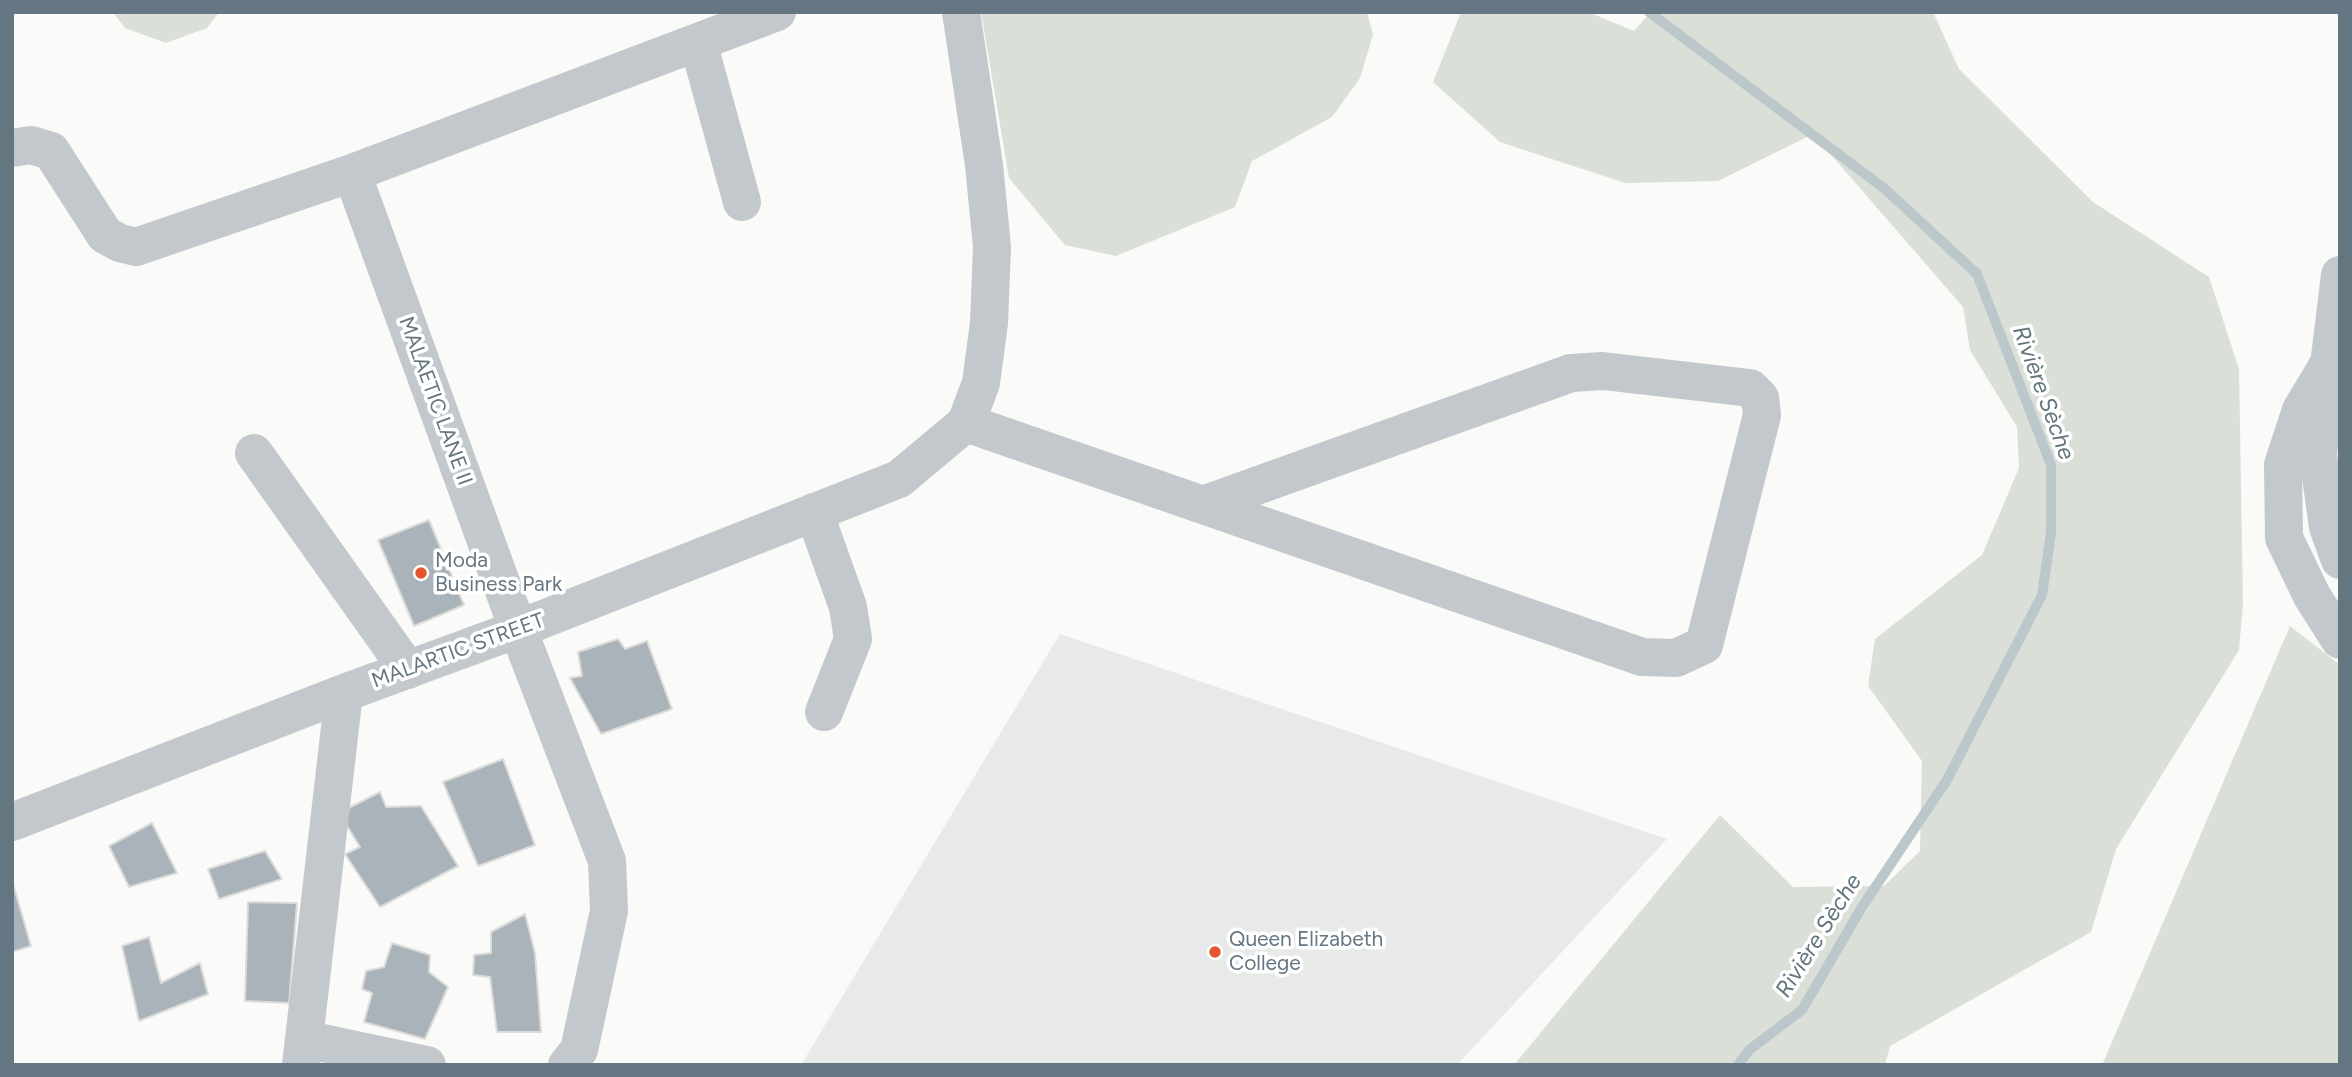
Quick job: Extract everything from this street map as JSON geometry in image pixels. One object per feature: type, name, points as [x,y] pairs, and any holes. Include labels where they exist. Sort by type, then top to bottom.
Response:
[{"type":"street","points":[[12,148],[31,145],[51,151],[105,235],[136,247],[352,173],[777,12]]},
{"type":"street","points":[[961,12],[984,165],[992,247],[989,323],[981,383],[966,423],[1642,657],[1676,658],[1704,645],[1762,415],[1760,398],[1750,388],[1603,371],[1571,373],[1203,505]]},
{"type":"street","points":[[698,42],[742,202]]},
{"type":"street","name":"MALAETIC LANE II","points":[[352,173],[518,629],[607,861],[609,911],[579,1051],[567,1065]]},
{"type":"street","points":[[2340,275],[2318,455],[2328,527],[2340,560]]},
{"type":"street","points":[[2331,352],[2301,410],[2283,466],[2284,538],[2312,596],[2340,640]]},
{"type":"street","name":"MALARTIC STREET","points":[[12,822],[344,693],[518,629],[899,479],[966,423]]},
{"type":"street","points":[[254,453],[408,670]]},
{"type":"street","points":[[814,512],[848,607],[853,639],[824,712]]},
{"type":"street","points":[[344,693],[303,1052],[427,1065]]},
{"type":"shaded area","points":[[113,12],[219,12],[207,28],[166,43],[125,28]]},
{"type":"shaded area","points":[[981,12],[1367,12],[1373,35],[1360,78],[1332,117],[1252,161],[1235,207],[1116,256],[1065,245],[1009,178]]},
{"type":"shaded area","points":[[1461,12],[1588,12],[1634,31],[1651,12],[1933,12],[1959,69],[2093,202],[2209,277],[2239,369],[2243,605],[2239,650],[2116,849],[2091,932],[1890,1046],[1885,1065],[1514,1065],[1720,815],[1793,887],[1884,886],[1920,851],[1922,761],[1868,686],[1875,639],[1982,555],[2019,468],[2017,427],[1970,350],[1963,307],[1813,134],[1718,181],[1625,183],[1500,142],[1433,82]]},
{"type":"shaded area","points":[[2290,626],[2340,665],[2340,1065],[2102,1065]]},
{"type":"shaded area","name":"Queen Elizabeth College","points":[[1060,634],[1667,839],[1457,1065],[801,1065]]},
{"type":"building","name":"Moda Business Park","points":[[429,520],[464,605],[414,626],[378,540]]},
{"type":"building","points":[[618,639],[625,649],[647,641],[672,709],[601,734],[570,678],[582,676],[578,652]]},
{"type":"building","points":[[503,759],[535,845],[478,866],[443,782]]},
{"type":"building","points":[[380,792],[386,807],[421,806],[458,866],[380,907],[345,854],[360,847],[339,813]]},
{"type":"building","points":[[152,823],[177,873],[129,887],[109,846]]},
{"type":"building","points":[[265,851],[282,879],[219,899],[208,869]]},
{"type":"building","points":[[12,880],[31,946],[12,952]]},
{"type":"building","points":[[248,902],[297,903],[289,1003],[245,1001]]},
{"type":"building","points":[[525,914],[535,953],[541,1032],[497,1032],[490,977],[473,975],[474,955],[491,953],[491,932]]},
{"type":"building","points":[[149,937],[161,983],[200,963],[208,994],[139,1021],[122,946]]},
{"type":"building","points":[[392,943],[430,955],[429,972],[448,987],[425,1039],[364,1022],[372,993],[362,989],[366,971],[384,967]]},
{"type":"waterway","name":"Rivière Sèche","points":[[1649,12],[1885,189],[1977,274],[2051,465],[2051,533],[2042,595],[1947,780],[1862,907],[1802,1010],[1749,1050],[1738,1065]]},
{"type":"place","name":"Moda Business Park","points":[[421,573]]},
{"type":"place","name":"Queen Elizabeth College","points":[[1215,952]]}]
